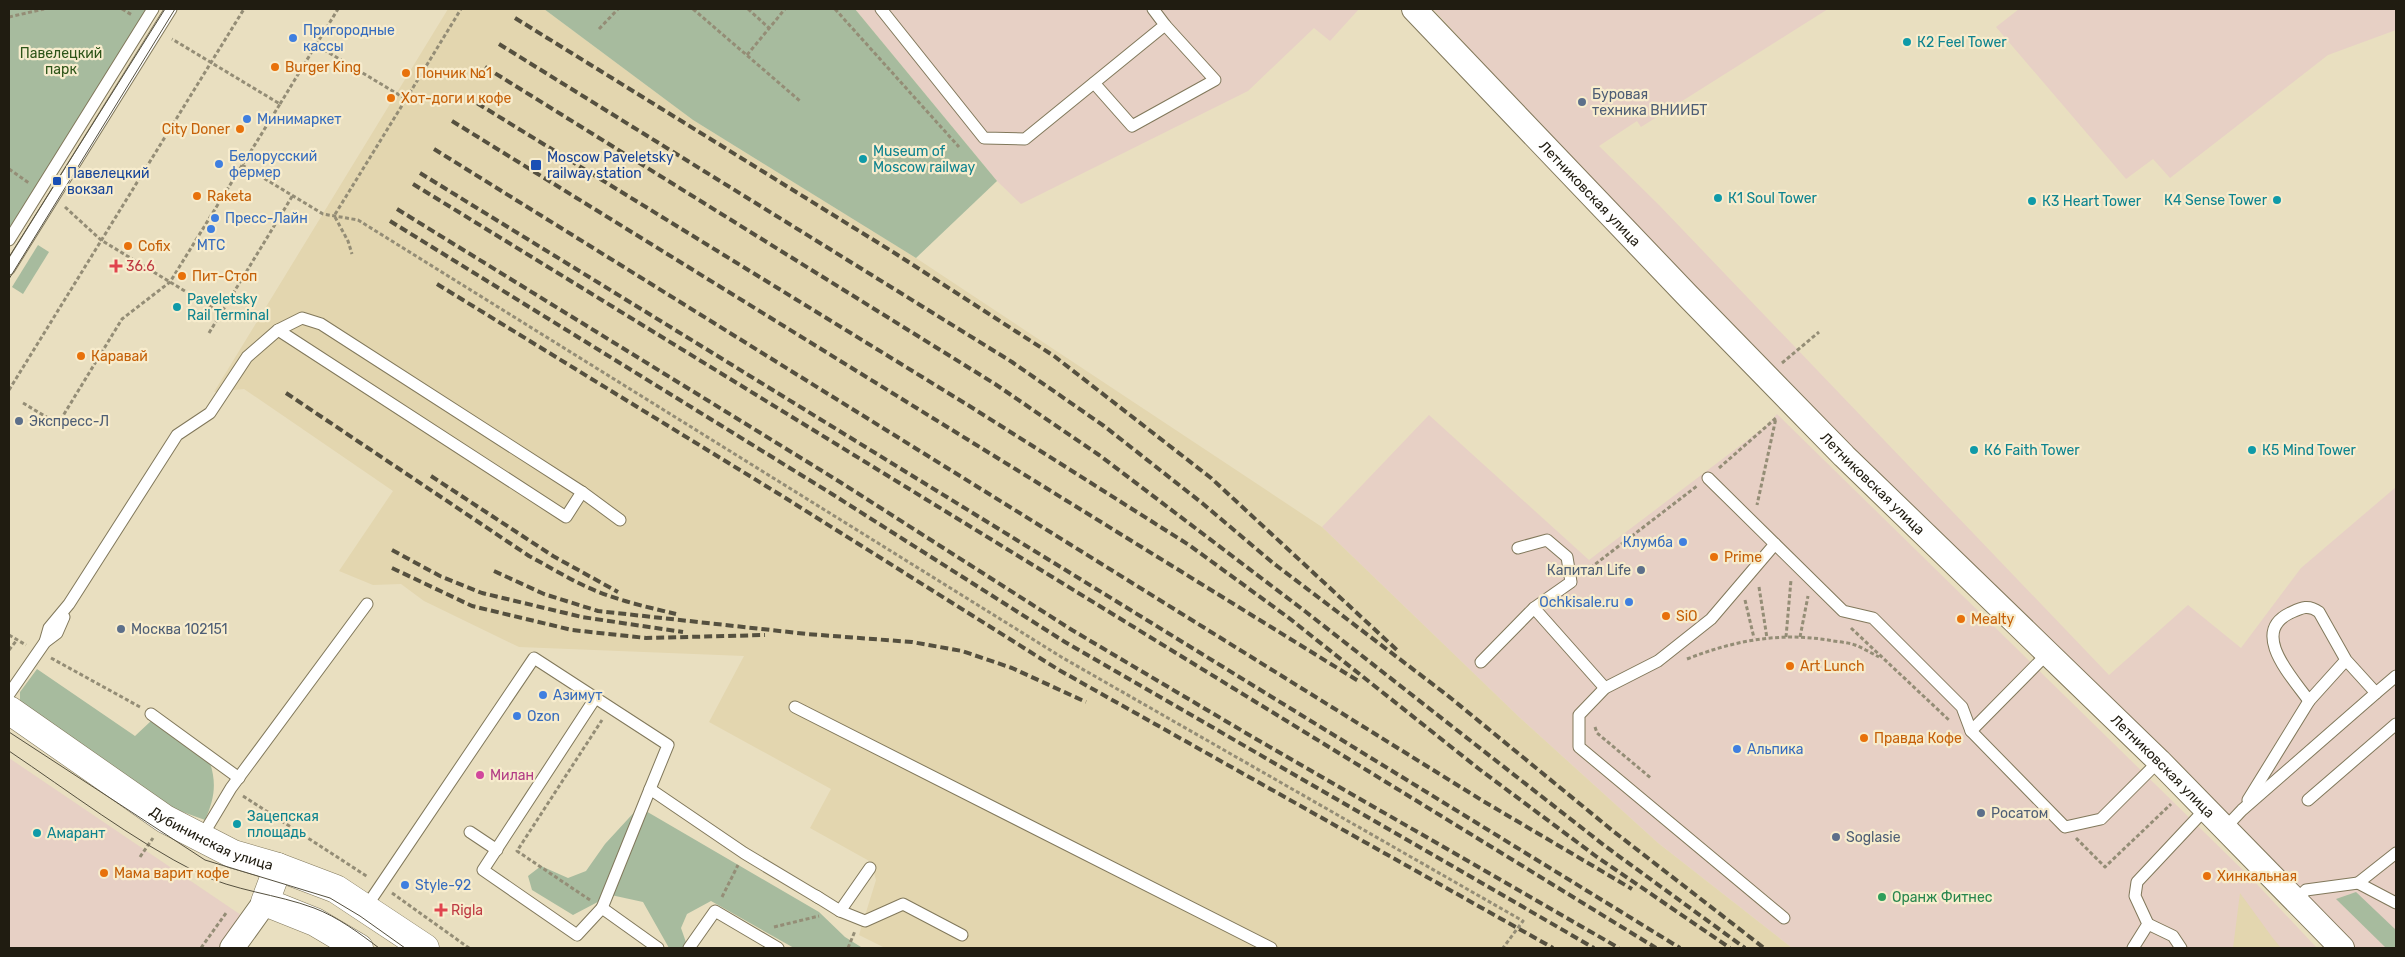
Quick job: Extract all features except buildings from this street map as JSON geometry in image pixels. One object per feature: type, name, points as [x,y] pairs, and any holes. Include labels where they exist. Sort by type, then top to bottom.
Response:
[{"type":"main road","name":"Дубининская улица","points":[[9,710],[165,819],[200,839],[233,854],[374,896],[425,948]]},
{"type":"main road","points":[[278,867],[265,902],[315,922],[359,948]]},
{"type":"street","name":"Летниковская улица","points":[[1414,9],[1844,456],[2159,761],[2342,948]]},
{"type":"street","points":[[232,948],[265,902]]},
{"type":"lane","points":[[9,240],[153,9]]},
{"type":"lane","points":[[9,269],[171,9]]},
{"type":"lane","points":[[881,9],[984,138],[1025,139],[1166,25]]},
{"type":"lane","points":[[1094,83],[1132,126],[1215,80],[1152,9]]},
{"type":"lane","points":[[9,694],[42,646],[57,633],[69,604],[177,435],[210,413],[247,357],[278,330],[302,318],[321,324],[582,492],[620,520]]},
{"type":"lane","points":[[278,330],[566,517],[582,492]]},
{"type":"lane","points":[[1708,478],[1843,611],[1873,618],[1962,707],[1970,731],[2065,827],[2101,819],[2159,761]]},
{"type":"lane","points":[[1481,662],[1534,608],[1571,582],[1567,557],[1547,540],[1518,548]]},
{"type":"lane","points":[[1775,544],[1711,619],[1658,661],[1605,688],[1579,714],[1579,747],[1784,918]]},
{"type":"lane","points":[[200,839],[231,788],[367,604]]},
{"type":"lane","points":[[2309,701],[2272,646],[2272,635],[2275,625],[2284,616],[2303,607],[2312,607],[2319,612],[2346,660],[2376,693]]},
{"type":"lane","points":[[1534,608],[1605,688]]},
{"type":"lane","points":[[1970,731],[2048,653]]},
{"type":"lane","points":[[374,896],[437,810],[534,658],[596,697],[668,745],[602,908],[577,935],[483,870],[596,697]]},
{"type":"lane","points":[[2242,810],[2309,701],[2346,660]]},
{"type":"lane","points":[[2181,948],[2180,943],[2173,936],[2148,924],[2135,896],[2137,882],[2198,817],[2217,820],[2242,810],[2396,676]]},
{"type":"lane","points":[[795,707],[1271,948]]},
{"type":"lane","points":[[151,714],[239,778]]},
{"type":"lane","points":[[2308,800],[2396,724]]},
{"type":"lane","points":[[650,789],[744,853],[840,911],[865,921],[903,904],[962,935]]},
{"type":"lane","points":[[470,832],[497,850]]},
{"type":"lane","points":[[2296,900],[2306,890],[2358,883],[2396,853]]},
{"type":"lane","points":[[840,911],[870,868]]},
{"type":"lane","points":[[2358,883],[2396,903]]},
{"type":"lane","points":[[602,908],[658,948]]},
{"type":"lane","points":[[689,948],[715,911],[778,948]]},
{"type":"lane","points":[[2133,948],[2148,924]]},
{"type":"path","points":[[9,17],[44,9]]},
{"type":"path","points":[[9,390],[244,9]]},
{"type":"path","points":[[23,403],[58,424],[122,319],[170,282],[338,9]]},
{"type":"path","points":[[334,216],[461,9]]},
{"type":"path","points":[[599,29],[618,9]]},
{"type":"path","points":[[693,9],[800,101]]},
{"type":"path","points":[[748,9],[769,28]]},
{"type":"path","points":[[747,56],[785,9]]},
{"type":"path","points":[[835,9],[959,148]]},
{"type":"path","points":[[172,39],[280,104]]},
{"type":"path","points":[[316,45],[406,99]]},
{"type":"path","points":[[242,165],[323,214],[358,220],[1063,658],[1523,921],[1505,948]]},
{"type":"path","points":[[209,333],[293,196]]},
{"type":"path","points":[[334,216],[348,241],[352,254]]},
{"type":"path","points":[[113,248],[221,313]]},
{"type":"path","points":[[1766,376],[1819,332]]},
{"type":"path","points":[[1571,582],[1708,478],[1776,418],[1753,522]]},
{"type":"path","points":[[1786,637],[1791,576],[1797,580]]},
{"type":"path","points":[[1758,579],[1767,638]]},
{"type":"path","points":[[1800,637],[1809,589]]},
{"type":"path","points":[[1740,602],[1744,595],[1754,638]]},
{"type":"path","points":[[1850,628],[1958,727],[1970,731]]},
{"type":"path","points":[[9,635],[17,640],[42,646],[151,714]]},
{"type":"path","points":[[1694,649],[1679,662],[1720,646],[1754,638],[1786,637],[1800,637],[1854,645],[1884,660]]},
{"type":"path","points":[[9,650],[17,640]]},
{"type":"path","points":[[602,908],[517,851],[610,707]]},
{"type":"path","points":[[1593,722],[1597,733],[1652,779]]},
{"type":"path","points":[[231,788],[374,896],[468,948]]},
{"type":"path","points":[[2065,827],[2105,867],[2171,804]]},
{"type":"path","points":[[140,858],[155,834]]},
{"type":"path","points":[[715,911],[744,853]]},
{"type":"path","points":[[751,933],[840,911]]},
{"type":"path","points":[[201,948],[226,913]]},
{"type":"shaded area","points":[[448,9],[544,9],[693,120],[916,258],[1322,527],[1519,717],[1658,843],[1792,948],[885,948],[859,935],[876,880],[871,862],[810,828],[831,789],[709,722],[744,656],[519,647],[424,601],[401,584],[373,585],[339,571],[393,491],[244,389],[214,392]]},
{"type":"shaded area","points":[[855,9],[1359,9],[1330,41],[1314,28],[1248,91],[1021,204],[997,181]]},
{"type":"shaded area","points":[[1433,9],[1828,9],[1641,127],[1637,121],[1599,146],[1659,205],[2109,675],[2188,605],[2241,648],[2301,568],[2396,487],[2396,948],[2347,948],[1851,450],[1517,100]]},
{"type":"shaded area","points":[[2019,9],[2396,9],[2396,30],[2328,55],[2170,178],[2153,159],[2126,179],[1996,27]]},
{"type":"shaded area","points":[[1777,414],[2252,879],[2317,948],[1792,948],[1658,843],[1519,717],[1322,527],[1429,415],[1589,560],[1766,426]]},
{"type":"shaded area","points":[[9,758],[241,915],[218,948],[9,948]]},
{"type":"shaded area","points":[[2240,893],[2272,937],[2281,948],[2233,948]]},
{"type":"green space","name":"Павелецкий парк","points":[[9,9],[158,9],[9,238]]},
{"type":"green space","points":[[544,9],[855,9],[997,181],[916,258],[693,120]]},
{"type":"green space","points":[[38,245],[49,252],[23,294],[12,287]]},
{"type":"green space","points":[[37,669],[135,736],[151,721],[210,763],[214,785],[211,806],[205,820],[169,807],[20,703],[20,692]]},
{"type":"green space","points":[[639,807],[819,912],[845,937],[861,947],[794,948],[711,901],[687,914],[681,928],[688,948],[669,948],[643,902],[611,895],[573,915],[532,890],[528,876],[541,866],[568,878],[586,871],[605,844]]},
{"type":"green space","points":[[2356,892],[2396,930],[2396,948],[2386,948],[2336,899]]},
{"type":"tram line","points":[[9,257],[165,9]]},
{"type":"tram line","points":[[9,279],[175,9]]},
{"type":"tram line","points":[[9,732],[205,860],[330,898],[360,916],[405,948]]},
{"type":"tram line","points":[[9,751],[101,815],[173,860],[198,873],[226,884],[314,908],[340,921],[379,948]]},
{"type":"railway","points":[[515,18],[893,252],[1054,356],[1211,478],[1398,651]]},
{"type":"railway","points":[[499,44],[1012,362],[1104,426],[1202,503],[1273,563],[1447,695],[1613,831],[1764,948]]},
{"type":"railway","points":[[485,67],[995,384],[1099,455],[1306,612],[1605,846],[1745,948]]},
{"type":"railway","points":[[467,97],[971,407],[1189,545],[1289,618],[1479,769],[1597,857],[1730,948]]},
{"type":"railway","points":[[452,121],[1360,682]]},
{"type":"railway","points":[[434,149],[1483,801],[1632,889]]},
{"type":"railway","points":[[420,173],[1680,948]]},
{"type":"railway","points":[[413,184],[1656,948]]},
{"type":"railway","points":[[397,209],[840,482],[1072,630],[1256,739],[1619,948]]},
{"type":"railway","points":[[390,221],[832,494],[1065,642],[1594,948]]},
{"type":"railway","points":[[437,284],[779,494],[1059,670],[1553,948]]},
{"type":"railway","points":[[286,393],[529,556],[598,592],[631,603],[676,614]]},
{"type":"railway","points":[[431,476],[553,556],[618,592]]},
{"type":"railway","points":[[392,550],[440,576],[482,593],[582,617],[683,632]]},
{"type":"railway","points":[[392,568],[472,606],[572,630],[646,638],[765,635]]},
{"type":"railway","points":[[494,571],[544,594],[598,611],[807,634],[912,642],[962,651],[1012,668],[1086,702]]},
{"type":"place","name":"Пригородные кассы","points":[[293,38]]},
{"type":"place","name":"К2 Feel Tower","points":[[1907,42]]},
{"type":"place","name":"Burger King","points":[[275,67]]},
{"type":"place","name":"Пончик №1","points":[[406,73]]},
{"type":"place","name":"Хот-доги и кофе","points":[[391,98]]},
{"type":"place","name":"Буровая техника ВНИИБТ","points":[[1582,102]]},
{"type":"place","name":"Минимаркет","points":[[247,119]]},
{"type":"place","name":"City Doner","points":[[240,129]]},
{"type":"place","name":"Museum of Moscow railway","points":[[863,159]]},
{"type":"place","name":"Белорусский фермер","points":[[219,164]]},
{"type":"place","name":"Moscow Paveletsky railway station","points":[[536,165]]},
{"type":"place","name":"Павелецкий вокзал","points":[[57,181]]},
{"type":"place","name":"Raketa","points":[[197,196]]},
{"type":"place","name":"К1 Soul Tower","points":[[1718,198]]},
{"type":"place","name":"К4 Sense Tower","points":[[2277,200]]},
{"type":"place","name":"К3 Heart Tower","points":[[2032,201]]},
{"type":"place","name":"Пресс-Лайн","points":[[215,218]]},
{"type":"place","name":"МТС","points":[[211,229]]},
{"type":"place","name":"Cofix","points":[[128,246]]},
{"type":"place","name":"36.6","points":[[116,266]]},
{"type":"place","name":"Пит-Стоп","points":[[182,276]]},
{"type":"place","name":"Paveletsky Rail Terminal","points":[[177,307]]},
{"type":"place","name":"Каравай","points":[[81,356]]},
{"type":"place","name":"Экспресс-Л","points":[[19,421]]},
{"type":"place","name":"К6 Faith Tower","points":[[1974,450]]},
{"type":"place","name":"К5 Mind Tower","points":[[2252,450]]},
{"type":"place","name":"Клумба","points":[[1683,542]]},
{"type":"place","name":"Prime","points":[[1714,557]]},
{"type":"place","name":"Капитал Life","points":[[1641,570]]},
{"type":"place","name":"Ochkisale.ru","points":[[1629,602]]},
{"type":"place","name":"SiO","points":[[1666,616]]},
{"type":"place","name":"Mealty","points":[[1961,619]]},
{"type":"place","name":"Москва 102151","points":[[121,629]]},
{"type":"place","name":"Art Lunch","points":[[1790,666]]},
{"type":"place","name":"Азимут","points":[[543,695]]},
{"type":"place","name":"Ozon","points":[[517,716]]},
{"type":"place","name":"Правда Кофе","points":[[1864,738]]},
{"type":"place","name":"Альпика","points":[[1737,749]]},
{"type":"place","name":"Милан","points":[[480,775]]},
{"type":"place","name":"Росатом","points":[[1981,813]]},
{"type":"place","name":"Зацепская площадь","points":[[237,824]]},
{"type":"place","name":"Амарант","points":[[37,833]]},
{"type":"place","name":"Soglasie","points":[[1836,837]]},
{"type":"place","name":"Мама варит кофе","points":[[104,873]]},
{"type":"place","name":"Хинкальная","points":[[2207,876]]},
{"type":"place","name":"Style-92","points":[[405,885]]},
{"type":"place","name":"Оранж Фитнес","points":[[1882,897]]},
{"type":"place","name":"Rigla","points":[[441,910]]}]
